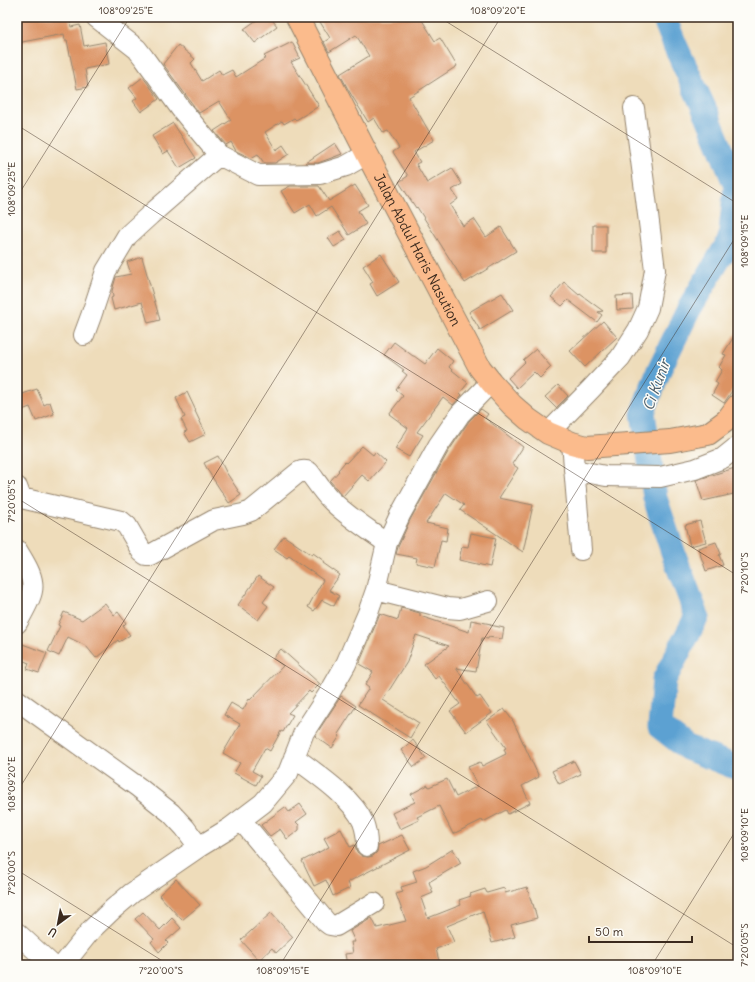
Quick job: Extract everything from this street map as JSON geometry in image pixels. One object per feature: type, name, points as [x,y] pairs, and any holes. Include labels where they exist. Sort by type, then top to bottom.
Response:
[{"type":"main road","name":"Jalan Abdul Haris Nasution","points":[[297,17],[367,154],[480,368],[512,405],[528,419],[548,433],[579,445]]},
{"type":"main road","points":[[579,445],[670,440],[708,434],[727,420],[738,405]]},
{"type":"street","points":[[96,17],[137,49],[181,109],[219,155],[258,175],[320,174],[346,166],[367,154]]},
{"type":"street","points":[[548,433],[620,358],[638,330],[648,308],[655,270],[634,108]]},
{"type":"street","points":[[84,335],[106,271],[127,236],[219,155]]},
{"type":"street","points":[[63,965],[91,930],[113,909],[132,893],[199,847],[230,828],[263,803],[288,773],[304,732],[346,664],[368,613],[376,590],[387,543],[400,515],[438,446],[460,414],[491,382]]},
{"type":"street","points":[[579,445],[574,470],[581,550]]},
{"type":"street","points":[[574,470],[606,476],[660,477],[695,469],[722,458],[738,446]]},
{"type":"street","points":[[18,498],[121,521],[127,526],[142,552],[146,555],[150,555],[214,520],[244,514],[251,511],[302,470],[305,470],[309,472],[330,499],[387,543]]},
{"type":"street","points":[[17,550],[28,568],[32,582],[32,592],[17,623]]},
{"type":"street","points":[[376,590],[447,608],[460,609],[488,601]]},
{"type":"street","points":[[17,700],[138,787],[166,809],[185,828],[199,847]]},
{"type":"street","points":[[294,757],[346,799],[356,811],[363,822],[367,846]]},
{"type":"street","points":[[241,820],[330,925],[336,926],[374,903]]},
{"type":"street","points":[[17,933],[52,965]]},
{"type":"building","points":[[17,17],[69,17],[71,27],[80,25],[84,46],[105,42],[109,64],[85,69],[88,87],[77,89],[67,40],[65,40],[64,34],[17,43]]},
{"type":"building","points":[[261,17],[270,17],[277,26],[255,43],[244,29]]},
{"type":"building","points":[[317,17],[420,17],[435,41],[440,38],[457,66],[409,97],[434,140],[414,152],[420,162],[416,164],[427,183],[452,168],[462,184],[452,190],[458,199],[450,205],[463,226],[474,219],[486,237],[501,227],[516,251],[465,283],[417,207],[416,208],[399,182],[408,176],[393,152],[399,148],[388,131],[383,133],[374,118],[368,122],[340,74],[369,56],[356,35],[329,52],[324,42],[330,38]]},
{"type":"building","points":[[292,42],[300,58],[291,62],[319,106],[296,120],[294,118],[284,124],[282,121],[265,132],[276,150],[283,145],[289,154],[275,163],[264,163],[258,154],[251,158],[236,151],[231,142],[226,145],[214,131],[231,120],[219,101],[199,113],[163,64],[178,45],[195,59],[191,63],[202,81],[219,70],[222,75],[232,70],[236,77],[266,58],[264,56]]},
{"type":"building","points":[[143,77],[159,99],[141,112],[133,101],[137,98],[129,88]]},
{"type":"building","points":[[173,123],[196,158],[179,168],[168,151],[163,154],[152,136]]},
{"type":"building","points":[[335,143],[342,154],[318,163],[305,163]]},
{"type":"building","points":[[355,185],[368,205],[358,211],[366,224],[349,235],[331,207],[317,216],[310,204],[295,213],[281,191],[290,186],[319,186],[329,201]]},
{"type":"building","points":[[593,225],[606,225],[606,253],[593,253]]},
{"type":"building","points":[[340,231],[346,240],[334,247],[328,238]]},
{"type":"building","points":[[381,254],[399,282],[377,296],[370,284],[373,282],[363,266]]},
{"type":"building","points":[[142,257],[160,320],[148,323],[142,302],[114,310],[111,298],[113,297],[112,291],[116,277],[131,274],[127,262]]},
{"type":"building","points":[[564,282],[579,295],[580,294],[603,311],[598,312],[602,315],[597,322],[568,300],[562,306],[551,297]]},
{"type":"building","points":[[502,293],[513,310],[480,330],[469,312]]},
{"type":"building","points":[[632,295],[633,309],[617,310],[616,296]]},
{"type":"building","points":[[603,321],[617,337],[585,367],[570,351]]},
{"type":"building","points":[[738,330],[738,382],[724,403],[712,395],[718,384],[715,382],[722,370],[719,367],[726,355],[723,354]]},
{"type":"building","points":[[394,342],[425,364],[437,348],[453,361],[449,367],[468,383],[460,393],[462,395],[453,405],[443,397],[417,432],[423,435],[409,457],[395,449],[408,428],[389,414],[403,396],[396,390],[407,375],[402,371],[404,370],[384,355]]},
{"type":"building","points":[[536,349],[551,367],[540,378],[534,372],[517,388],[508,378],[525,362],[523,360]]},
{"type":"building","points":[[558,385],[568,396],[556,408],[545,397]]},
{"type":"building","points":[[37,389],[44,405],[50,402],[54,414],[36,421],[30,407],[17,412],[17,396]]},
{"type":"building","points":[[187,392],[206,434],[190,442],[184,432],[187,431],[181,419],[185,417],[176,398]]},
{"type":"building","points":[[481,409],[488,414],[485,418],[523,447],[512,464],[518,468],[499,498],[533,505],[523,552],[460,510],[464,505],[446,493],[426,523],[448,528],[446,541],[441,540],[435,567],[416,563],[417,558],[396,554],[410,520],[448,452],[469,421]]},
{"type":"building","points":[[362,446],[373,455],[375,452],[386,462],[369,481],[362,475],[343,496],[330,481],[345,462],[346,463]]},
{"type":"building","points":[[218,456],[226,472],[241,495],[229,503],[204,463]]},
{"type":"building","points":[[738,467],[738,493],[703,501],[696,480]]},
{"type":"building","points":[[700,521],[706,542],[690,546],[685,525]]},
{"type":"building","points":[[471,533],[496,538],[490,567],[459,560],[462,546],[468,547]]},
{"type":"building","points":[[284,536],[312,555],[313,553],[324,561],[323,563],[340,575],[329,590],[339,596],[334,606],[322,600],[314,611],[308,607],[323,580],[289,556],[287,558],[274,549]]},
{"type":"building","points":[[716,542],[721,554],[719,555],[723,565],[706,571],[698,548]]},
{"type":"building","points":[[258,576],[274,587],[263,602],[268,606],[258,620],[238,605]]},
{"type":"building","points":[[105,603],[114,615],[118,612],[126,623],[123,626],[130,635],[119,642],[118,640],[96,658],[86,646],[68,637],[59,656],[48,651],[60,626],[58,625],[64,612],[82,620]]},
{"type":"building","points":[[401,608],[420,613],[420,616],[469,632],[471,620],[504,628],[502,639],[488,637],[488,639],[482,638],[476,671],[456,668],[477,698],[480,696],[492,713],[466,732],[450,711],[460,704],[439,676],[435,679],[424,664],[449,646],[416,635],[407,662],[383,700],[419,723],[410,738],[358,705],[369,688],[365,685],[373,672],[359,664],[380,614],[398,620]]},
{"type":"building","points":[[17,642],[47,653],[39,673],[27,669],[29,663],[17,658]]},
{"type":"building","points":[[281,649],[320,684],[311,693],[309,691],[288,713],[293,715],[283,732],[281,731],[270,751],[265,748],[252,771],[261,776],[256,785],[234,773],[240,763],[223,753],[240,724],[224,715],[231,703],[243,710],[249,699],[250,700],[283,666],[273,658]]},
{"type":"building","points":[[341,696],[356,706],[338,734],[340,736],[332,748],[315,736]]},
{"type":"building","points":[[504,709],[513,721],[539,777],[522,786],[530,803],[508,814],[506,810],[483,822],[482,820],[453,834],[439,806],[417,817],[419,820],[400,829],[392,813],[415,802],[411,794],[428,785],[429,787],[447,779],[456,797],[478,786],[468,767],[480,762],[482,766],[506,754],[504,749],[506,748],[487,721]]},
{"type":"building","points":[[413,740],[426,758],[414,767],[401,750]]},
{"type":"building","points":[[574,761],[581,774],[559,784],[552,771]]},
{"type":"building","points":[[300,804],[307,814],[296,822],[299,825],[299,830],[287,839],[280,829],[270,836],[261,825],[285,807],[289,812]]},
{"type":"building","points":[[341,829],[350,847],[355,845],[357,852],[362,856],[373,856],[377,852],[378,846],[402,835],[410,850],[348,882],[350,888],[333,896],[326,880],[314,886],[302,861],[329,847],[324,838]]},
{"type":"building","points":[[453,849],[461,863],[429,882],[433,893],[421,898],[428,918],[461,905],[459,900],[471,896],[470,894],[485,889],[487,893],[504,888],[505,893],[527,887],[537,918],[511,925],[515,937],[492,943],[483,911],[447,926],[454,942],[436,949],[440,965],[347,965],[345,954],[353,953],[351,942],[355,942],[350,931],[372,918],[377,928],[406,921],[396,894],[403,892],[401,887],[417,882],[413,871],[426,866]]},
{"type":"building","points":[[176,879],[200,905],[182,920],[159,895]]},
{"type":"building","points":[[143,912],[160,930],[172,918],[181,928],[166,941],[168,943],[159,952],[151,942],[154,939],[135,919]]},
{"type":"building","points":[[271,913],[293,937],[276,953],[272,948],[259,960],[241,940]]},
{"type":"waterway","name":"Ci Kunir","points":[[664,17],[675,45],[708,117],[736,186],[730,240],[689,309],[659,370],[643,412],[655,498],[675,558],[697,616],[664,680],[660,727],[687,748],[738,768]]}]
